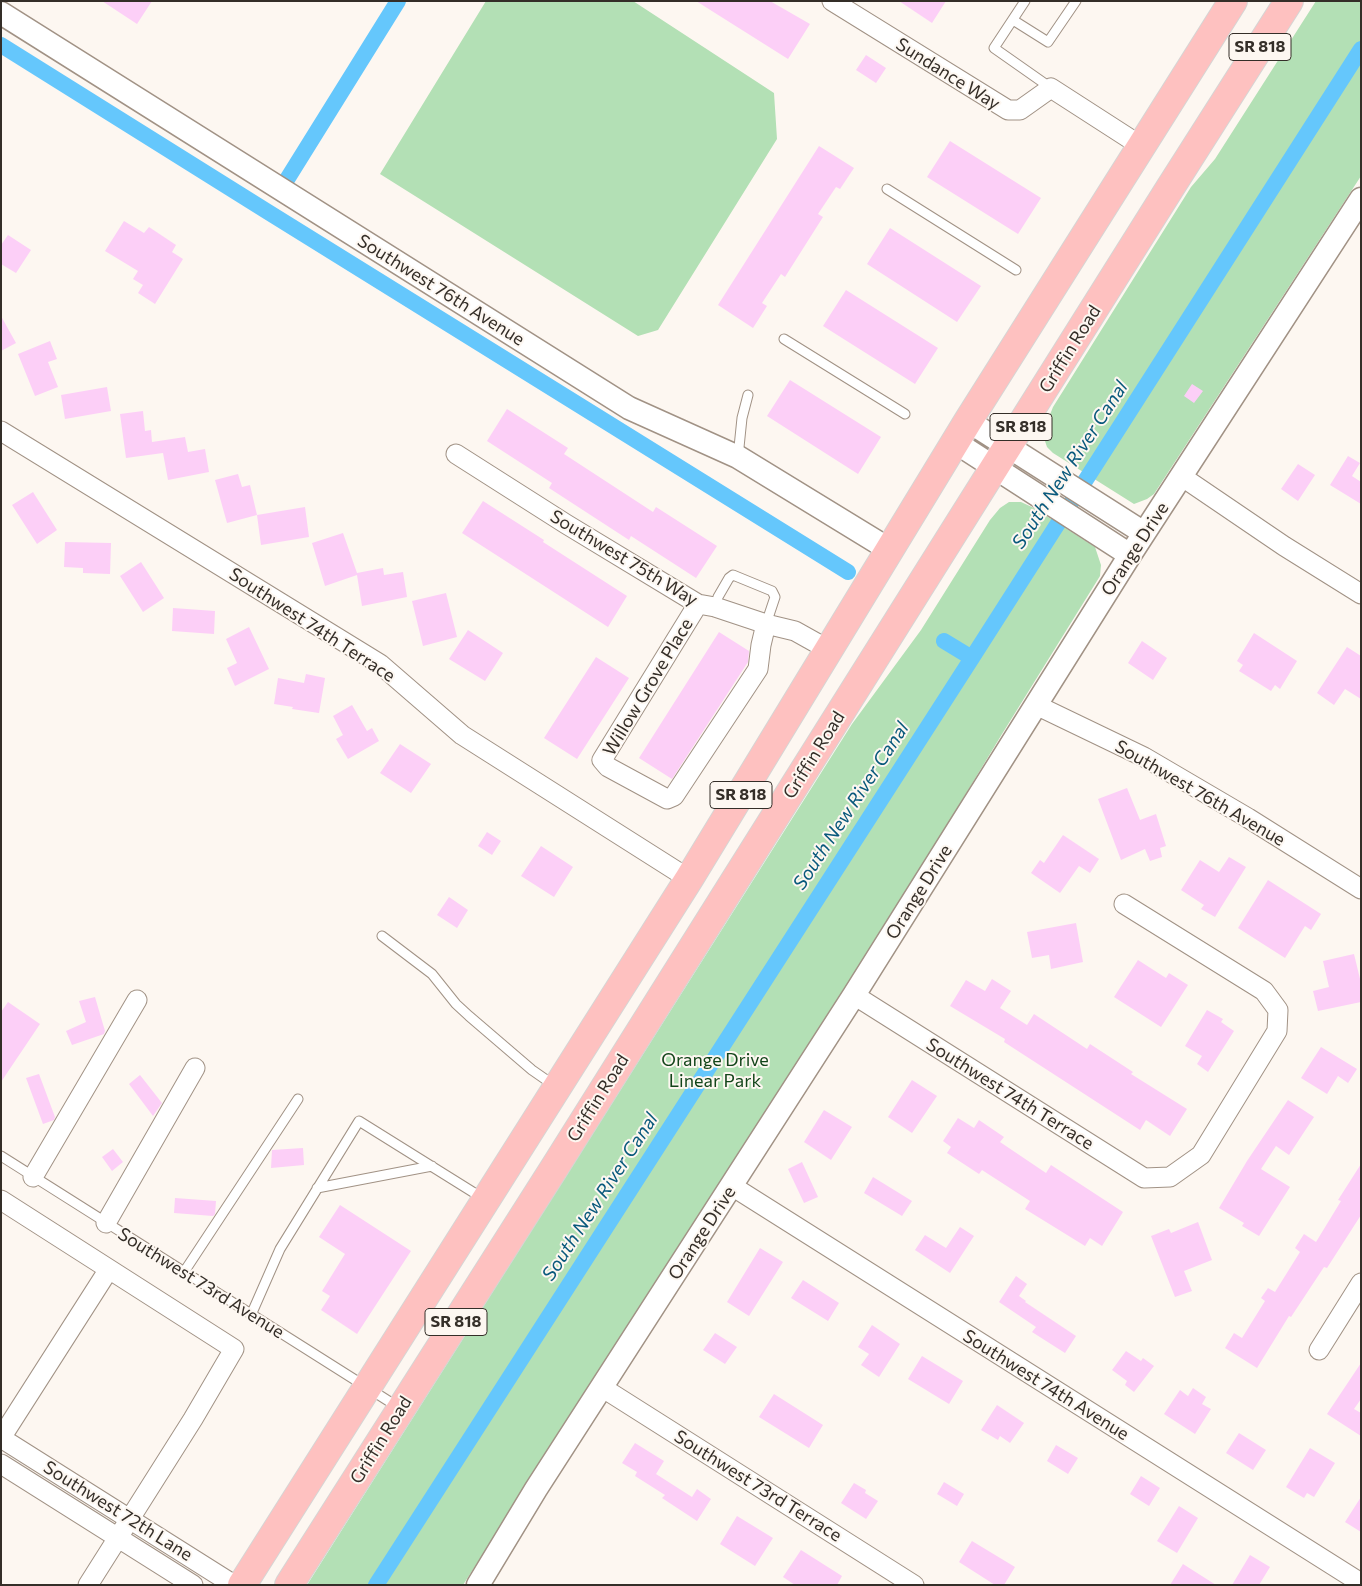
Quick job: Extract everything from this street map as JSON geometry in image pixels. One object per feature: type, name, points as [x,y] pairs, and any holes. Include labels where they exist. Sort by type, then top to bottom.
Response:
[{"type":"main road","name":"SR 818","points":[[242,1585],[689,879],[961,432],[1233,1]]},
{"type":"main road","name":"Griffin Road","points":[[289,1585],[1290,1]]},
{"type":"main road","points":[[718,832],[719,854],[722,865],[734,881]]},
{"type":"main road","points":[[689,879],[696,887],[700,899],[701,914],[698,940]]},
{"type":"street","name":"Sundance Way","points":[[832,1],[856,8],[1008,110],[1020,110],[1051,88]]},
{"type":"street","name":"Southwest 76th Avenue","points":[[1,13],[629,408],[738,457],[890,550]]},
{"type":"street","points":[[1051,88],[1141,146]]},
{"type":"street","name":"Orange Drive","points":[[478,1585],[536,1489],[603,1388],[854,996],[1144,533],[1359,204]]},
{"type":"street","name":"Southwest 74th Terrace","points":[[1,431],[380,664],[462,736],[689,879]]},
{"type":"street","points":[[961,432],[1001,457],[1048,472],[1144,533]]},
{"type":"street","name":"Southwest 75th Way","points":[[456,454],[566,524],[706,606],[795,631],[830,650]]},
{"type":"street","points":[[1001,457],[1035,494],[1130,555]]},
{"type":"street","points":[[1181,476],[1284,546],[1361,594]]},
{"type":"street","name":"Willow Grove Place","points":[[706,606],[602,760],[608,767],[667,799],[674,796],[758,669],[766,624]]},
{"type":"street","name":"Southwest 76th Avenue","points":[[1036,705],[1144,757],[1248,818],[1361,889]]},
{"type":"street","name":"Southwest 74th Terrace","points":[[854,996],[1144,1178],[1170,1177],[1201,1155],[1277,1031],[1278,1010],[1264,991],[1124,904]]},
{"type":"street","points":[[34,1177],[137,1000]]},
{"type":"street","points":[[106,1223],[195,1068]]},
{"type":"street","name":"Southwest 74th Avenue","points":[[732,1186],[1361,1584]]},
{"type":"street","points":[[1,1200],[234,1349],[193,1419],[88,1585]]},
{"type":"street","points":[[1,1438],[109,1268]]},
{"type":"street","points":[[1319,1350],[1361,1283]]},
{"type":"street","name":"Southwest 73rd Terrace","points":[[603,1388],[914,1585]]},
{"type":"street","name":"Southwest 72th Lane","points":[[1,1438],[234,1585]]},
{"type":"street","name":"Southwest 72th Lane","points":[[1,1464],[193,1585]]},
{"type":"lane","points":[[1025,1],[994,48],[1051,88]]},
{"type":"lane","points":[[1013,20],[1048,42],[1076,1]]},
{"type":"lane","points":[[887,189],[1016,270]]},
{"type":"lane","points":[[784,339],[905,414]]},
{"type":"lane","points":[[738,457],[742,418],[748,395]]},
{"type":"lane","points":[[706,606],[718,597],[729,578],[733,575],[772,591],[775,597],[766,624]]},
{"type":"lane","points":[[382,936],[432,974],[456,1004],[532,1070],[558,1088]]},
{"type":"lane","points":[[184,1272],[298,1099]]},
{"type":"lane","points":[[251,1315],[280,1248],[359,1121],[486,1201]]},
{"type":"lane","name":"Southwest 73rd Avenue","points":[[1,1156],[401,1408]]},
{"type":"lane","points":[[317,1188],[432,1166]]},
{"type":"green space","points":[[486,1],[633,1],[774,93],[777,139],[658,330],[638,336],[380,174]]},
{"type":"green space","points":[[1316,1],[1361,1],[1361,176],[1154,494],[1134,504],[1053,453],[1047,447],[1043,435],[1044,430],[1053,407],[1191,187],[1215,159]]},
{"type":"green space","name":"Orange Drive Linear Park","points":[[1009,502],[1021,502],[1034,508],[1095,547],[1101,565],[1100,576],[892,916],[463,1585],[307,1585],[852,724],[921,630],[990,520],[1000,508]]},
{"type":"building","points":[[102,1],[152,1],[137,24]]},
{"type":"building","points":[[696,1],[770,1],[810,24],[788,59]]},
{"type":"building","points":[[899,1],[946,1],[932,23]]},
{"type":"building","points":[[866,55],[886,68],[876,83],[856,70]]},
{"type":"building","points":[[950,141],[1041,198],[1018,234],[927,177]]},
{"type":"building","points":[[819,146],[854,168],[840,189],[836,187],[818,214],[823,217],[785,277],[781,274],[762,303],[767,306],[753,328],[718,305]]},
{"type":"building","points":[[124,221],[144,233],[149,227],[176,245],[172,252],[183,259],[155,304],[138,293],[143,285],[133,279],[138,271],[105,251]]},
{"type":"building","points":[[890,228],[981,286],[957,322],[867,264]]},
{"type":"building","points":[[8,235],[31,250],[16,273],[1,264],[1,245]]},
{"type":"building","points":[[846,290],[938,348],[915,384],[823,326]]},
{"type":"building","points":[[1,316],[16,343],[1,351]]},
{"type":"building","points":[[50,341],[57,359],[48,362],[58,387],[35,396],[18,354]]},
{"type":"building","points":[[790,380],[881,437],[858,474],[767,416]]},
{"type":"building","points":[[1192,384],[1203,391],[1194,403],[1184,396]]},
{"type":"building","points":[[107,387],[111,411],[65,419],[61,395]]},
{"type":"building","points":[[507,409],[568,448],[564,454],[653,512],[656,507],[717,546],[696,578],[631,536],[629,540],[549,488],[552,483],[487,441]]},
{"type":"building","points":[[143,411],[145,431],[151,430],[152,442],[185,437],[188,452],[205,449],[209,472],[168,480],[163,453],[126,458],[120,414]]},
{"type":"building","points":[[1348,456],[1360,463],[1352,476],[1361,482],[1361,504],[1330,485]]},
{"type":"building","points":[[1298,464],[1315,475],[1298,501],[1281,489]]},
{"type":"building","points":[[238,474],[242,487],[250,485],[257,515],[227,523],[215,480]]},
{"type":"building","points":[[33,492],[57,530],[37,544],[12,505]]},
{"type":"building","points":[[483,501],[627,596],[608,627],[462,533]]},
{"type":"building","points":[[305,507],[309,537],[261,545],[257,515]]},
{"type":"building","points":[[343,533],[357,573],[383,568],[384,575],[403,572],[407,597],[362,606],[357,575],[325,586],[312,543]]},
{"type":"building","points":[[65,542],[111,543],[110,574],[83,573],[83,568],[64,567]]},
{"type":"building","points":[[141,562],[164,598],[143,612],[120,576]]},
{"type":"building","points":[[446,593],[457,637],[423,646],[412,601]]},
{"type":"building","points":[[173,608],[215,611],[214,634],[172,631]]},
{"type":"building","points":[[249,627],[269,669],[235,686],[227,668],[237,663],[226,639]]},
{"type":"building","points":[[468,630],[503,653],[485,681],[449,659]]},
{"type":"building","points":[[719,632],[749,651],[748,662],[672,779],[639,758]]},
{"type":"building","points":[[1254,633],[1297,661],[1280,689],[1275,685],[1271,691],[1239,671],[1243,665],[1237,661]]},
{"type":"building","points":[[1142,641],[1167,658],[1153,680],[1128,663]]},
{"type":"building","points":[[1347,647],[1361,656],[1361,699],[1345,689],[1334,705],[1317,693]]},
{"type":"building","points":[[596,657],[629,678],[577,759],[544,738]]},
{"type":"building","points":[[306,674],[325,678],[319,713],[274,704],[278,678],[304,683]]},
{"type":"building","points":[[352,705],[367,731],[372,728],[379,741],[348,759],[336,739],[343,735],[333,716]]},
{"type":"building","points":[[400,744],[431,764],[411,793],[380,773]]},
{"type":"building","points":[[1127,788],[1140,820],[1156,814],[1166,846],[1160,848],[1162,857],[1150,861],[1145,849],[1121,860],[1098,799]]},
{"type":"building","points":[[487,832],[501,841],[492,855],[478,846]]},
{"type":"building","points":[[1063,835],[1099,859],[1090,873],[1079,866],[1060,893],[1031,873],[1040,860],[1044,863]]},
{"type":"building","points":[[541,846],[573,867],[554,897],[521,876]]},
{"type":"building","points":[[1229,857],[1246,867],[1215,917],[1201,909],[1204,905],[1181,890],[1200,860],[1219,872]]},
{"type":"building","points":[[1268,880],[1321,914],[1311,930],[1305,926],[1285,958],[1238,928]]},
{"type":"building","points":[[449,897],[468,910],[457,928],[437,915]]},
{"type":"building","points":[[1076,923],[1083,962],[1051,969],[1049,955],[1032,958],[1027,932]]},
{"type":"building","points":[[1354,954],[1361,983],[1361,1002],[1318,1011],[1313,991],[1329,987],[1323,961]]},
{"type":"building","points":[[1138,960],[1166,978],[1169,973],[1188,985],[1161,1027],[1114,997]]},
{"type":"building","points":[[992,979],[1011,991],[1000,1008],[1027,1025],[1034,1014],[1087,1049],[1090,1044],[1133,1072],[1131,1074],[1187,1109],[1170,1136],[1146,1120],[1140,1130],[1004,1042],[1005,1039],[950,1006],[966,980],[985,991]]},
{"type":"building","points":[[95,997],[105,1031],[104,1034],[72,1045],[66,1031],[86,1022],[79,1001]]},
{"type":"building","points":[[8,1002],[40,1024],[1,1082],[1,1012]]},
{"type":"building","points":[[1207,1010],[1223,1019],[1221,1022],[1234,1031],[1208,1072],[1197,1064],[1202,1056],[1185,1046]]},
{"type":"building","points":[[1321,1047],[1357,1069],[1348,1083],[1338,1076],[1327,1094],[1301,1078]]},
{"type":"building","points":[[39,1074],[55,1117],[54,1120],[43,1124],[26,1078]]},
{"type":"building","points":[[140,1075],[162,1103],[153,1116],[129,1084]]},
{"type":"building","points":[[912,1080],[937,1096],[912,1133],[888,1117]]},
{"type":"building","points":[[1288,1100],[1314,1117],[1289,1155],[1276,1146],[1261,1169],[1290,1187],[1259,1236],[1242,1226],[1244,1223],[1219,1208],[1247,1161]]},
{"type":"building","points":[[824,1110],[852,1127],[831,1160],[804,1142]]},
{"type":"building","points":[[958,1118],[974,1128],[979,1120],[1004,1137],[1000,1142],[1046,1173],[1051,1165],[1123,1212],[1102,1246],[1090,1238],[1085,1246],[1025,1209],[1030,1201],[982,1170],[979,1174],[947,1153],[951,1147],[943,1141]]},
{"type":"building","points":[[303,1148],[304,1165],[271,1168],[272,1150]]},
{"type":"building","points":[[113,1149],[123,1162],[112,1171],[102,1157]]},
{"type":"building","points":[[802,1162],[818,1197],[804,1203],[788,1169]]},
{"type":"building","points":[[1361,1164],[1361,1215],[1327,1268],[1324,1267],[1291,1317],[1289,1316],[1257,1368],[1225,1348],[1234,1333],[1242,1338],[1265,1301],[1261,1298],[1268,1288],[1275,1292],[1300,1252],[1295,1248],[1304,1234],[1316,1242],[1341,1201],[1338,1200]]},
{"type":"building","points":[[873,1177],[912,1201],[902,1216],[864,1193]]},
{"type":"building","points":[[175,1198],[216,1201],[215,1214],[213,1216],[174,1213]]},
{"type":"building","points":[[340,1205],[411,1251],[357,1334],[321,1310],[330,1296],[322,1291],[345,1254],[319,1237]]},
{"type":"building","points":[[1198,1222],[1212,1260],[1184,1271],[1192,1291],[1175,1297],[1151,1236],[1169,1229],[1171,1233]]},
{"type":"building","points":[[960,1227],[974,1236],[950,1273],[915,1250],[925,1235],[946,1248]]},
{"type":"building","points":[[760,1248],[783,1262],[749,1316],[727,1302]]},
{"type":"building","points":[[1016,1276],[1027,1284],[1019,1296],[1025,1302],[1076,1336],[1065,1353],[1032,1332],[1036,1327],[999,1302]]},
{"type":"building","points":[[803,1280],[839,1303],[828,1321],[791,1298]]},
{"type":"building","points":[[872,1325],[900,1344],[879,1377],[861,1365],[869,1354],[858,1347]]},
{"type":"building","points":[[715,1333],[737,1347],[725,1364],[703,1350]]},
{"type":"building","points":[[1126,1351],[1141,1361],[1143,1358],[1154,1366],[1134,1392],[1125,1385],[1127,1381],[1112,1370]]},
{"type":"building","points":[[922,1356],[963,1381],[949,1404],[908,1379]]},
{"type":"building","points":[[1361,1363],[1361,1399],[1354,1409],[1361,1413],[1361,1436],[1327,1414]]},
{"type":"building","points":[[1193,1388],[1206,1397],[1202,1404],[1211,1409],[1195,1434],[1164,1414],[1180,1390],[1188,1396]]},
{"type":"building","points":[[774,1394],[823,1425],[809,1448],[759,1417]]},
{"type":"building","points":[[997,1405],[1024,1423],[1010,1443],[1000,1436],[998,1440],[981,1430]]},
{"type":"building","points":[[1239,1433],[1266,1450],[1253,1470],[1226,1453]]},
{"type":"building","points":[[635,1443],[664,1461],[656,1474],[692,1497],[697,1489],[711,1499],[697,1521],[662,1498],[665,1495],[635,1476],[637,1472],[622,1463]]},
{"type":"building","points":[[1056,1445],[1078,1458],[1068,1474],[1047,1461]]},
{"type":"building","points":[[1310,1448],[1335,1463],[1314,1497],[1307,1493],[1304,1498],[1286,1487]]},
{"type":"building","points":[[1141,1476],[1160,1488],[1149,1506],[1130,1494]]},
{"type":"building","points":[[944,1482],[964,1494],[957,1506],[937,1494]]},
{"type":"building","points":[[854,1483],[866,1490],[865,1493],[878,1501],[866,1519],[841,1503]]},
{"type":"building","points":[[1361,1497],[1361,1532],[1345,1522]]},
{"type":"building","points":[[1179,1506],[1198,1518],[1177,1553],[1157,1541]]},
{"type":"building","points":[[737,1516],[773,1538],[755,1566],[720,1544]]},
{"type":"building","points":[[972,1541],[1015,1567],[1004,1585],[995,1585],[959,1562]]},
{"type":"building","points":[[801,1550],[842,1576],[837,1585],[795,1585],[783,1577]]},
{"type":"building","points":[[1250,1555],[1270,1567],[1259,1585],[1232,1585]]},
{"type":"building","points":[[1183,1564],[1216,1585],[1170,1585]]},
{"type":"waterway","points":[[286,181],[398,1]]},
{"type":"waterway","points":[[1,45],[848,572]]},
{"type":"waterway","name":"South New River Canal","points":[[376,1585],[1361,49]]},
{"type":"waterway","points":[[944,641],[972,658]]}]
